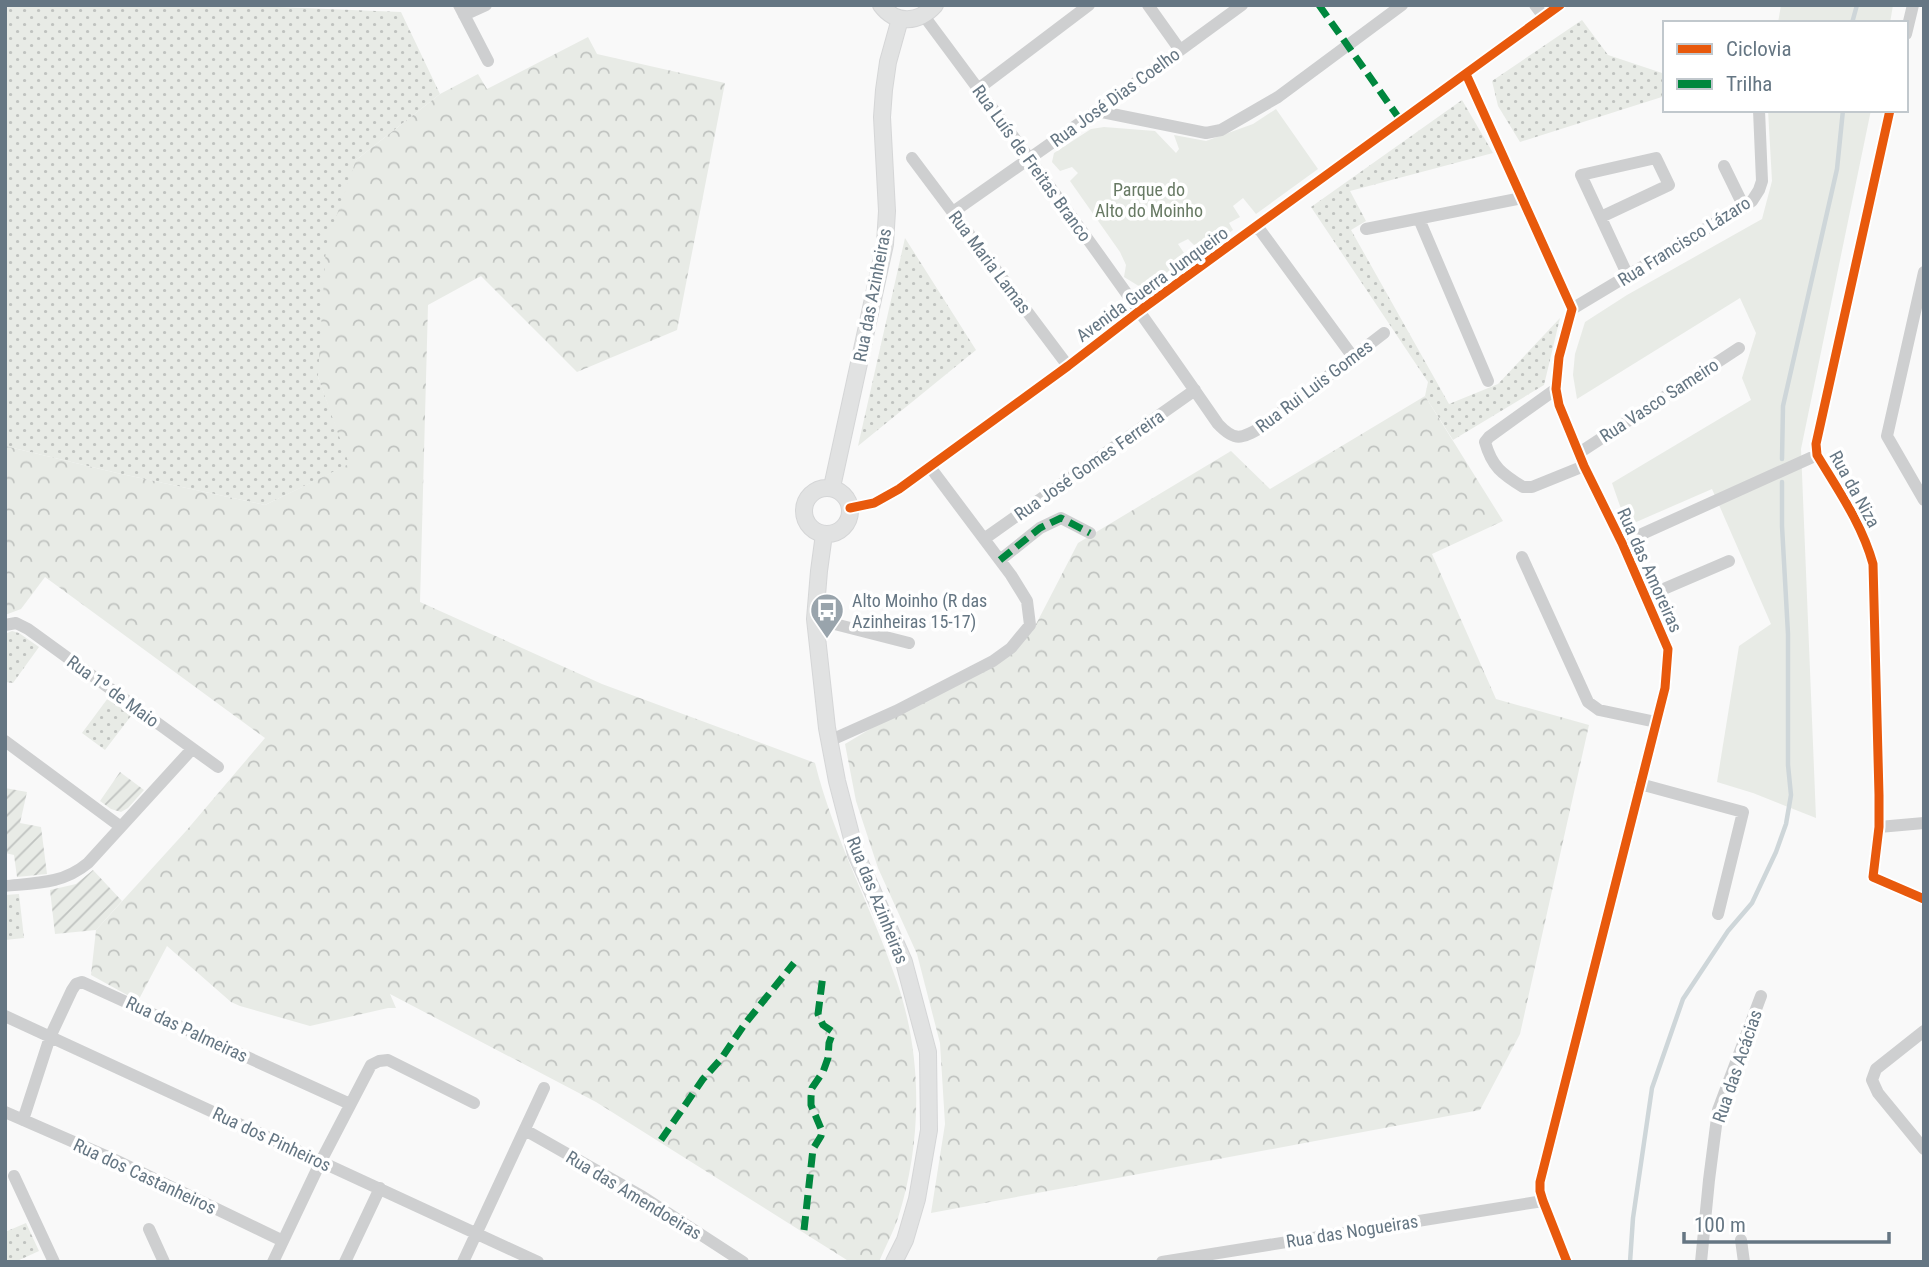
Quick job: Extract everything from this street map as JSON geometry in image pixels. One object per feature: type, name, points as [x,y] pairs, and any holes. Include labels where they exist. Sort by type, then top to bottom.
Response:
[{"type":"street","points":[[486,5],[461,10],[488,61]]},
{"type":"street","points":[[881,5],[887,13],[900,19],[916,19],[930,10]]},
{"type":"street","points":[[978,89],[1088,5]]},
{"type":"street","points":[[1148,5],[1180,50]]},
{"type":"street","name":"Rua José Dias Coelho","points":[[953,212],[1242,5]]},
{"type":"street","points":[[1097,111],[1206,133],[1222,130],[1278,97],[1402,5]]},
{"type":"street","points":[[1535,5],[1544,17]]},
{"type":"street","name":"Avenida Guerra Junqueiro","points":[[850,508],[874,503],[899,489],[1560,5]]},
{"type":"street","points":[[1908,26],[1913,5]]},
{"type":"street","name":"Rua Luís de Freitas Branco","points":[[930,10],[978,89],[1138,312]]},
{"type":"street","name":"Rua das Azinheiras","points":[[832,487],[885,244],[887,211],[882,117],[888,62],[900,19]]},
{"type":"street","points":[[1466,74],[1572,309]]},
{"type":"street","name":"Rua Francisco Lázaro","points":[[1572,309],[1744,207],[1757,194],[1762,181],[1759,112]]},
{"type":"street","name":"Rua da Niza","points":[[1889,112],[1816,444],[1818,454],[1860,529],[1872,564],[1879,827],[1873,877],[1924,899]]},
{"type":"street","name":"Rua Maria Lamas","points":[[912,158],[1068,366]]},
{"type":"street","points":[[1601,217],[1669,185],[1656,158],[1581,175],[1628,276]]},
{"type":"street","points":[[1724,166],[1744,207]]},
{"type":"street","points":[[1366,229],[1522,198]]},
{"type":"street","points":[[1419,219],[1488,381]]},
{"type":"street","points":[[1257,226],[1353,357]]},
{"type":"street","points":[[1924,272],[1887,436],[1924,500]]},
{"type":"street","name":"Rua das Amoreiras","points":[[1567,1262],[1540,1191],[1543,1172],[1665,688],[1668,649],[1559,405],[1556,389],[1559,357],[1572,309]]},
{"type":"street","name":"Rua Rui Luis Gomes","points":[[1138,312],[1217,424],[1229,436],[1242,438],[1262,428],[1384,333]]},
{"type":"street","name":"Rua Vasco Sameiro","points":[[1579,453],[1740,348]]},
{"type":"street","points":[[1556,389],[1489,437],[1485,442],[1489,455],[1497,468],[1523,487],[1532,487],[1584,466]]},
{"type":"street","name":"Rua José Gomes Ferreira","points":[[984,539],[1195,390]]},
{"type":"street","points":[[1622,543],[1818,454]]},
{"type":"street","points":[[830,741],[993,661],[1011,649],[1030,625],[1027,601],[1011,575],[929,467]]},
{"type":"street","points":[[832,487],[844,495],[850,508],[846,524],[841,530],[824,534],[810,527],[803,511],[809,495],[816,490],[832,487]]},
{"type":"street","points":[[1000,560],[1041,528],[1061,518],[1090,533]]},
{"type":"street","name":"Rua das Azinheiras","points":[[824,534],[815,619],[830,741],[841,800],[856,855],[904,962],[928,1052],[929,1130],[917,1199],[905,1240],[894,1262]]},
{"type":"street","points":[[1522,557],[1588,702],[1599,710],[1656,722]]},
{"type":"street","points":[[1646,597],[1730,561]]},
{"type":"street","points":[[815,619],[909,643]]},
{"type":"street","name":"Rua 1º de Maio","points":[[5,625],[16,623],[27,629],[218,767]]},
{"type":"street","points":[[5,741],[121,827]]},
{"type":"street","points":[[5,886],[70,876],[88,863],[192,749]]},
{"type":"street","points":[[1640,784],[1743,812],[1718,914]]},
{"type":"street","points":[[1879,827],[1924,823]]},
{"type":"street","name":"Rua das Palmeiras","points":[[51,1037],[72,990],[79,983],[85,982],[350,1104]]},
{"type":"street","name":"Rua das Acácias","points":[[1701,1262],[1718,1110],[1761,996]]},
{"type":"street","name":"Rua dos Pinheiros","points":[[5,1016],[538,1262]]},
{"type":"street","points":[[1924,1031],[1876,1069],[1872,1080],[1878,1093],[1924,1149]]},
{"type":"street","points":[[23,1120],[51,1037]]},
{"type":"street","points":[[273,1262],[350,1104],[369,1067],[376,1061],[386,1060],[474,1103]]},
{"type":"street","points":[[463,1262],[544,1088]]},
{"type":"street","name":"Rua dos Castanheiros","points":[[5,1112],[115,1160],[283,1241]]},
{"type":"street","name":"Rua das Amendoeiras","points":[[525,1130],[643,1198],[743,1262]]},
{"type":"street","points":[[14,1177],[54,1262]]},
{"type":"street","points":[[345,1262],[380,1188]]},
{"type":"street","name":"Rua das Nogueiras","points":[[1162,1262],[1543,1201]]},
{"type":"street","points":[[149,1229],[164,1262]]},
{"type":"street","points":[[1741,1240],[1744,1262]]},
{"type":"green space","points":[[5,5],[227,5],[401,12],[440,94],[356,160],[318,377],[350,464],[265,505],[5,446]]},
{"type":"green space","points":[[1781,5],[1893,5],[1890,21],[1778,21]]},
{"type":"green space","points":[[1582,20],[1608,55],[1663,73],[1663,97],[1520,142],[1498,106],[1492,81]]},
{"type":"green space","points":[[588,37],[597,54],[725,83],[677,330],[577,372],[481,276],[428,305],[420,602],[602,684],[815,763],[832,819],[897,982],[912,1040],[916,1100],[912,1160],[898,1218],[879,1262],[850,1262],[596,1102],[390,994],[396,1008],[310,1026],[231,1002],[167,946],[138,1001],[91,975],[96,930],[186,831],[265,738],[45,577],[21,609],[5,615],[5,446],[265,505],[349,464],[318,377],[326,246],[356,160],[440,94],[478,74],[487,89]]},
{"type":"green space","points":[[1462,100],[1493,153],[1350,191],[1366,221],[1351,230],[1449,404],[1498,384],[1560,318],[1544,385],[1453,440],[1425,396],[1428,382],[1311,207]]},
{"type":"green space","name":"Parque do Alto do Moinho","points":[[1276,109],[1318,169],[1256,214],[1243,198],[1233,206],[1240,217],[1229,223],[1233,230],[1218,241],[1211,238],[1204,242],[1205,249],[1200,251],[1188,239],[1178,244],[1188,259],[1150,289],[1142,288],[1124,277],[1126,265],[1120,252],[1070,181],[1078,173],[1072,167],[1060,171],[1052,162],[1054,153],[1091,129],[1104,127],[1155,131],[1176,153],[1179,149],[1174,135],[1206,141],[1253,124]]},
{"type":"green space","points":[[1768,112],[1871,112],[1801,449],[1816,818],[1717,782],[1739,646],[1771,624],[1712,489],[1627,526],[1612,483],[1751,400],[1742,378],[1756,333],[1740,298],[1577,399],[1573,375],[1575,354],[1585,322],[1627,295],[1762,219],[1772,181]]},
{"type":"green space","points":[[905,238],[976,350],[858,446]]},
{"type":"green space","points":[[1425,396],[1503,521],[1432,554],[1496,699],[1589,725],[1520,1034],[1480,1110],[931,1213],[945,1124],[940,1043],[917,954],[878,868],[856,801],[845,744],[1032,632],[1078,543],[1231,451],[1270,489]]},
{"type":"green space","points":[[12,631],[39,647],[13,683],[5,682],[5,634]]},
{"type":"green space","points":[[108,698],[131,716],[105,750],[82,733]]},
{"type":"green space","points":[[120,772],[144,790],[121,812],[100,801]]},
{"type":"green space","points":[[5,788],[27,792],[20,823],[41,827],[47,874],[17,877],[14,855],[5,853]]},
{"type":"green space","points":[[93,870],[122,901],[96,930],[55,934],[50,890],[76,884]]},
{"type":"green space","points":[[19,894],[24,938],[5,940],[5,895]]},
{"type":"green space","points":[[26,1223],[39,1251],[15,1262],[5,1262],[5,1232]]},
{"type":"waterway","points":[[1853,21],[1857,5]]},
{"type":"waterway","points":[[1782,459],[1783,406],[1837,169],[1843,112]]},
{"type":"waterway","points":[[1630,1262],[1633,1218],[1652,1088],[1683,999],[1728,931],[1752,903],[1786,824],[1791,795],[1788,765],[1788,634],[1782,482]]},
{"type":"marked path","points":[[1319,5],[1401,121]]},
{"type":"marked path","points":[[1000,560],[1040,528],[1061,518],[1090,533]]},
{"type":"marked path","points":[[661,1140],[703,1079],[794,963]]},
{"type":"marked path","points":[[804,1230],[813,1149],[822,1131],[811,1105],[812,1088],[823,1072],[833,1032],[823,1025],[818,1014],[823,975]]},
{"type":"cycle path","points":[[850,508],[874,503],[899,489],[1560,5]]},
{"type":"cycle path","points":[[1466,74],[1572,309],[1559,357],[1556,389],[1559,405],[1668,649],[1665,688],[1540,1182],[1543,1201],[1567,1262]]},
{"type":"cycle path","points":[[1890,112],[1816,444],[1817,455],[1856,521],[1873,564],[1879,795],[1879,827],[1873,877],[1924,899]]},
{"type":"place","name":"Alto Moinho (R das Azinheiras 15-17)","points":[[827,640]]}]
